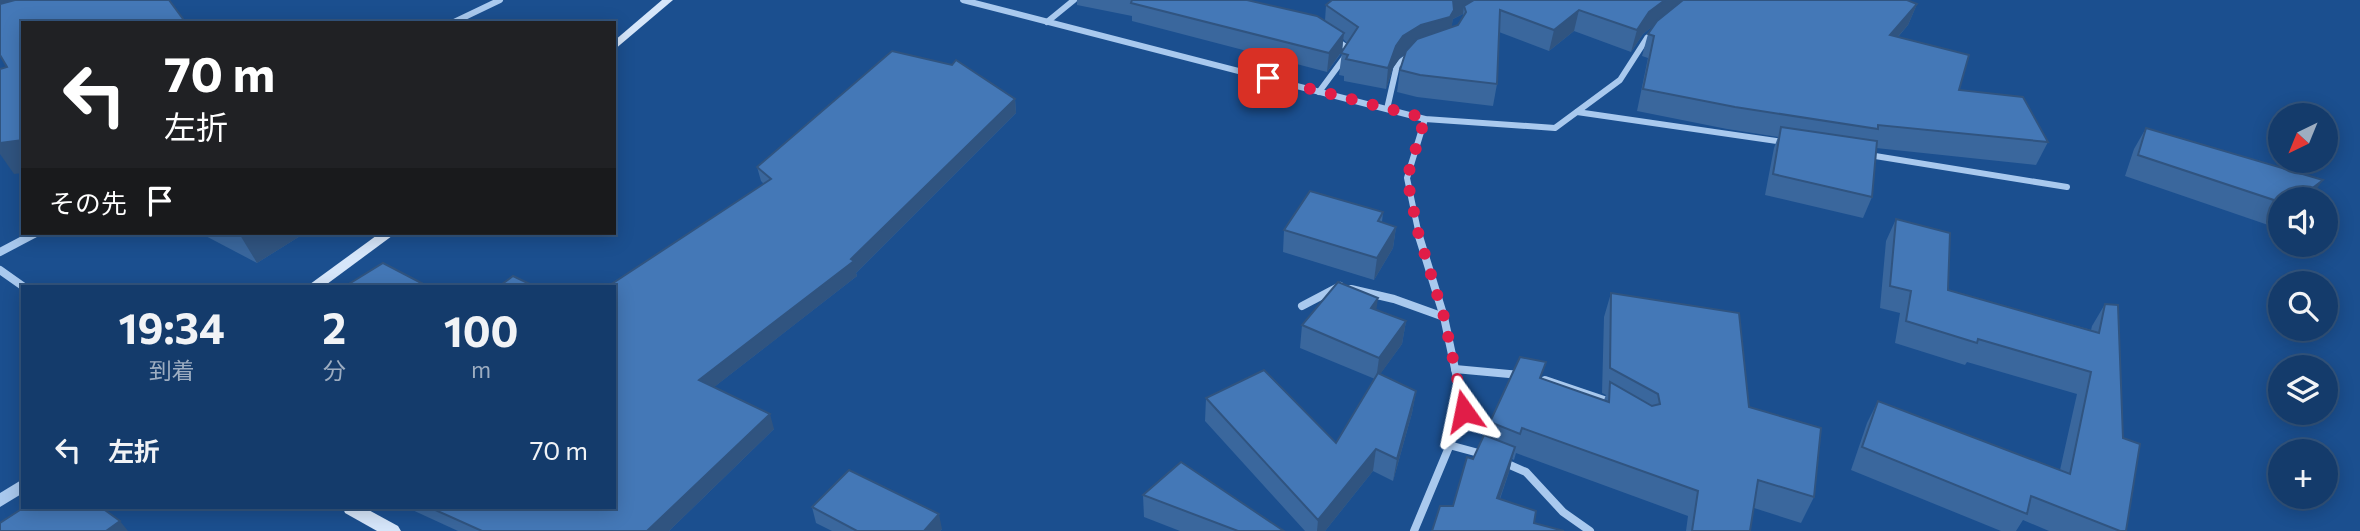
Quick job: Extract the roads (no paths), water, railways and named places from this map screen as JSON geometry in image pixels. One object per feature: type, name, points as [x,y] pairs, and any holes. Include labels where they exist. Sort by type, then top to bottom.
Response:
[{"type":"main road","points":[[616,45],[668,0]]},
{"type":"main road","points":[[316,285],[386,235]]},
{"type":"main road","points":[[353,509],[392,531]]},
{"type":"street","points":[[456,21],[500,0]]},
{"type":"street","points":[[963,0],[1425,118],[1555,128],[1620,80],[1647,38],[1657,30]]},
{"type":"street","points":[[1047,22],[1073,0]]},
{"type":"street","points":[[1319,92],[1350,50],[1331,37]]},
{"type":"street","points":[[1387,109],[1398,65],[1414,51]]},
{"type":"street","points":[[1577,112],[1796,144]]},
{"type":"street","points":[[1414,531],[1464,411],[1444,317],[1418,232],[1407,178],[1425,118]]},
{"type":"street","points":[[1862,154],[2067,187]]},
{"type":"street","points":[[0,252],[33,235]]},
{"type":"street","points":[[0,271],[21,285]]},
{"type":"street","points":[[1302,306],[1339,286],[1394,299],[1444,317]]},
{"type":"street","points":[[1455,369],[1524,376]]},
{"type":"street","points":[[1537,379],[1563,384],[1624,407]]},
{"type":"street","points":[[1449,445],[1486,455],[1526,472],[1563,512],[1590,531]]},
{"type":"street","points":[[0,501],[21,486]]}]
